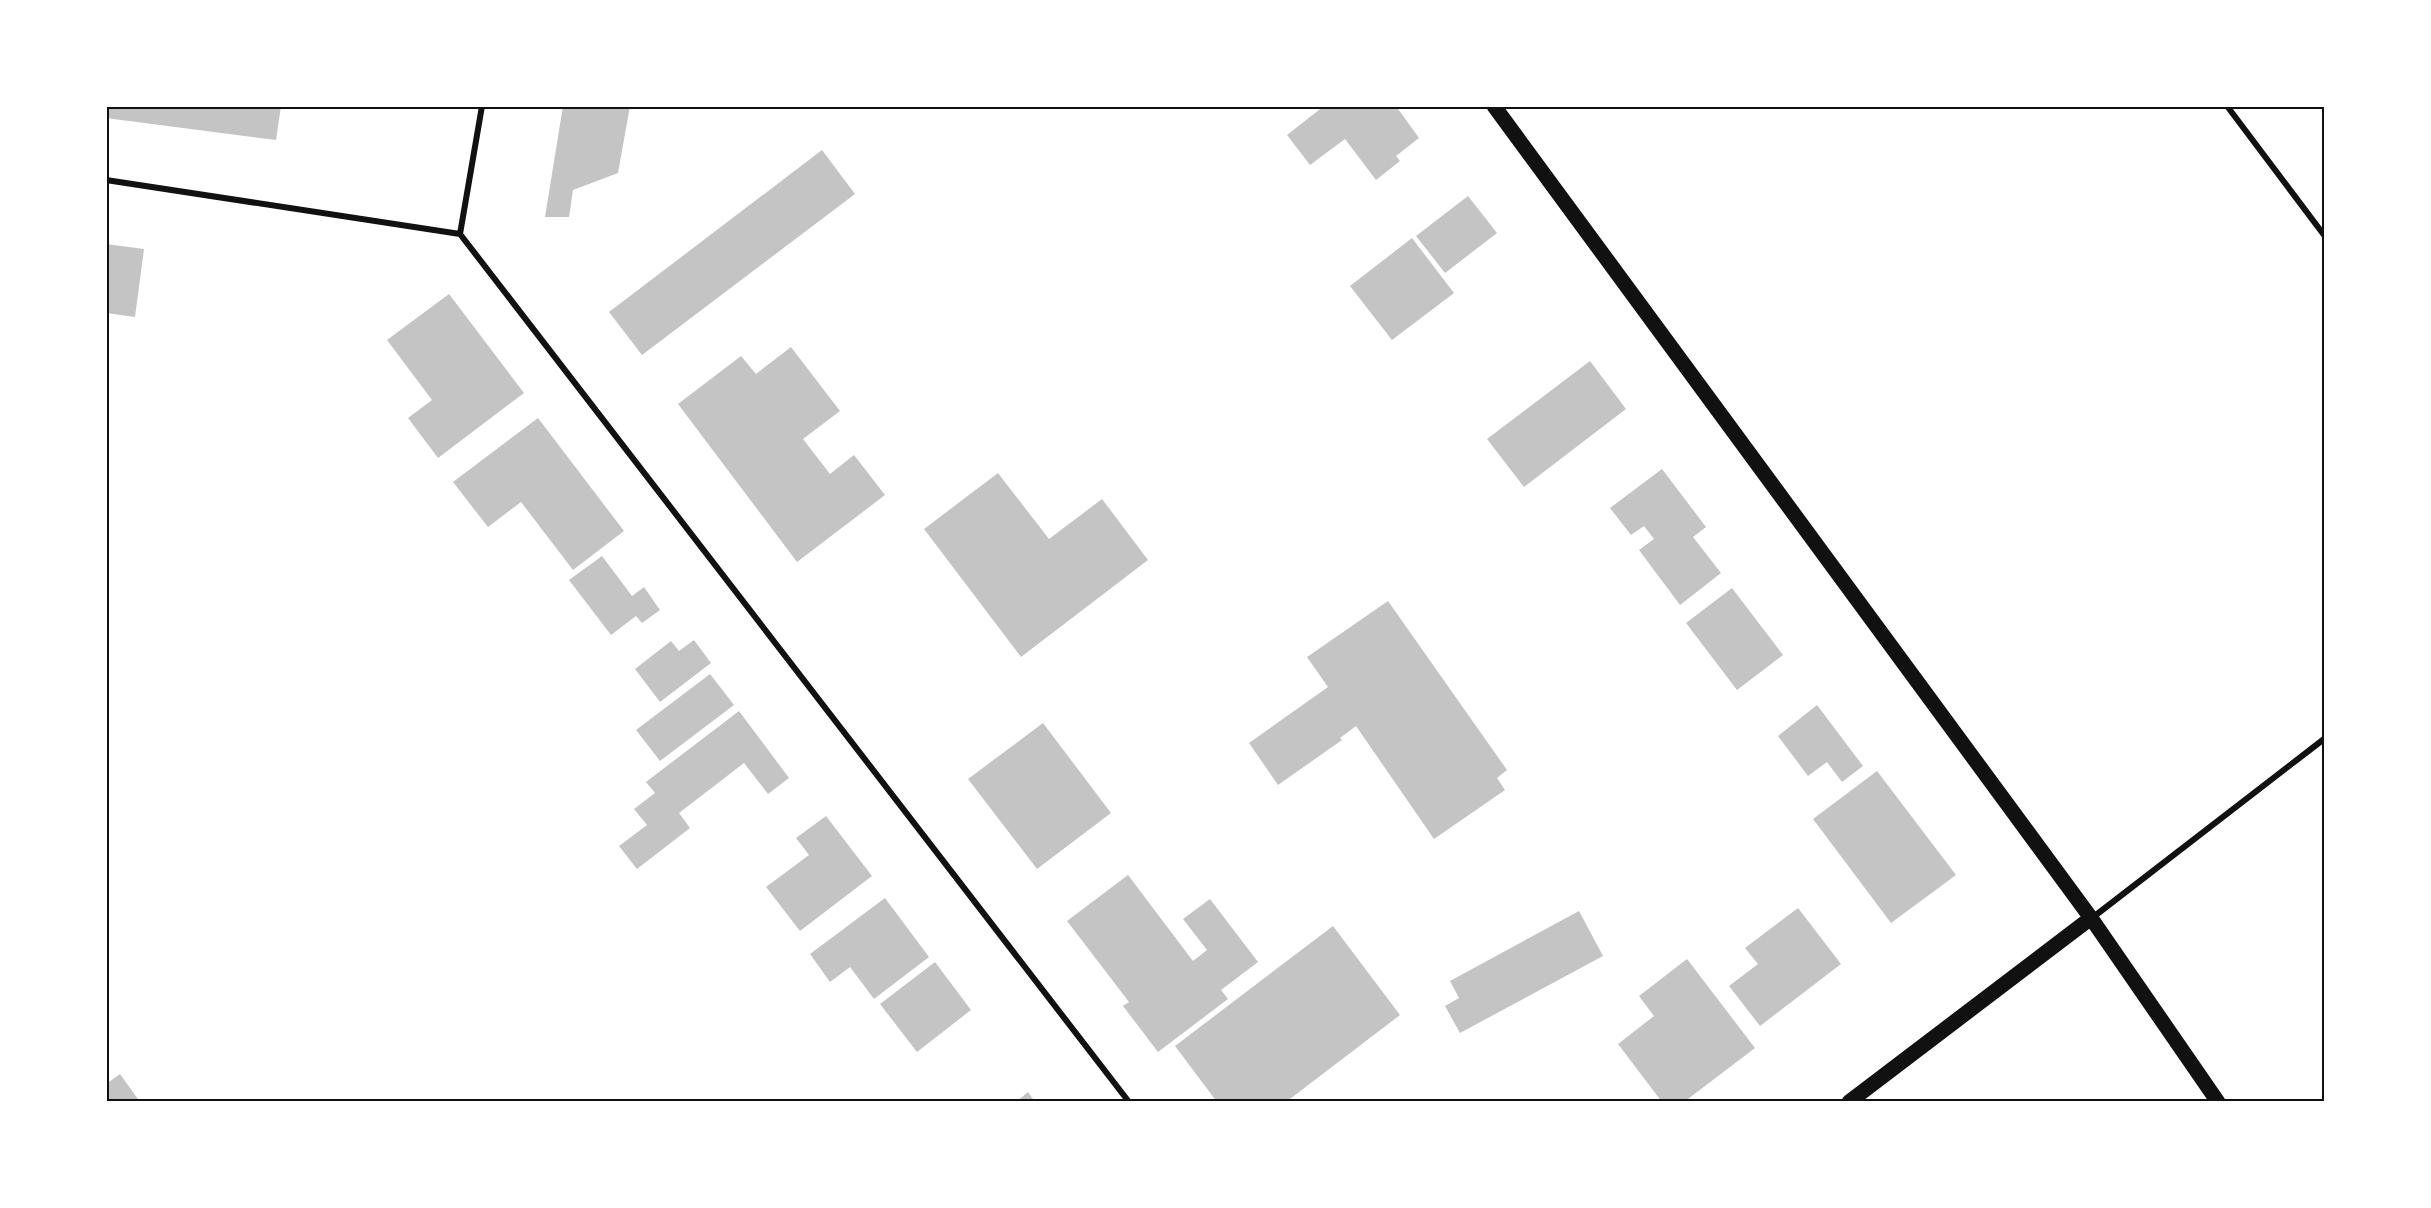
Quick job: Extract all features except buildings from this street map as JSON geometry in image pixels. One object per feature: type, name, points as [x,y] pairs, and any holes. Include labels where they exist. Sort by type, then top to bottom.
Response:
[{"type":"main road","points":[[1494,106],[2091,918],[2218,1101]]},
{"type":"main road","points":[[1849,1101],[2091,918]]},
{"type":"street","points":[[460,234],[482,106]]},
{"type":"street","points":[[2227,106],[2325,235]]},
{"type":"street","points":[[106,180],[460,234],[1128,1101]]},
{"type":"street","points":[[2091,918],[2325,739]]}]
